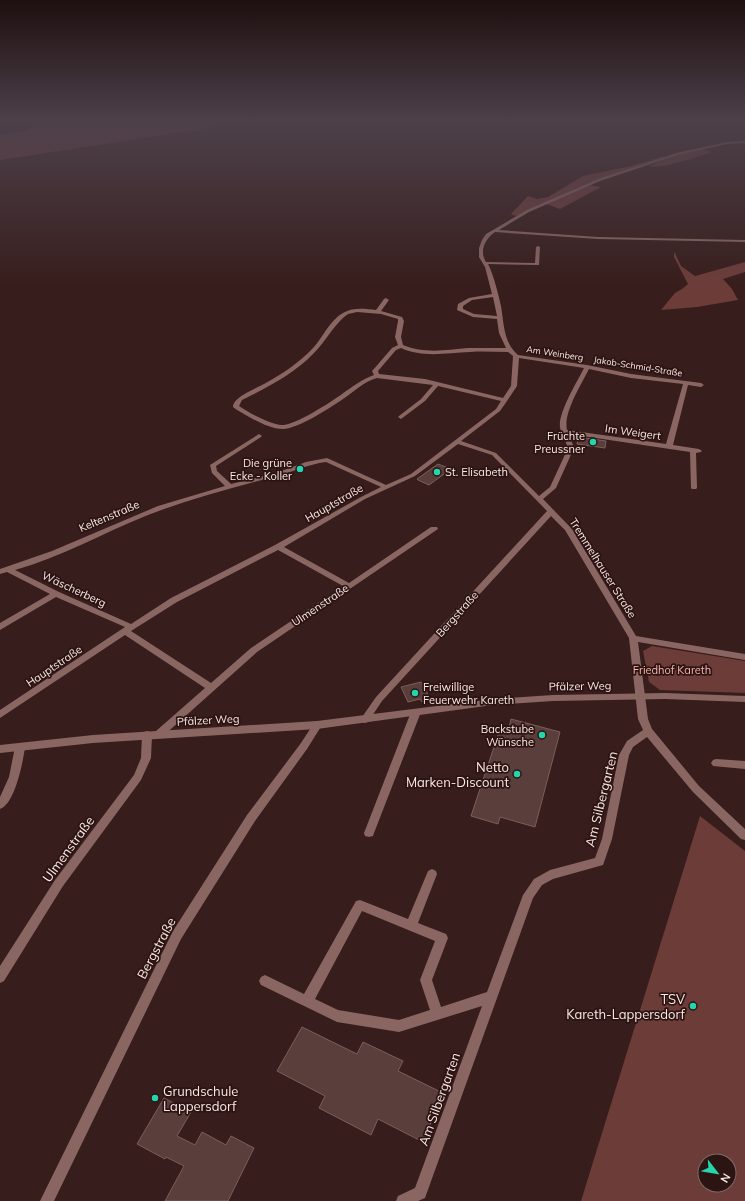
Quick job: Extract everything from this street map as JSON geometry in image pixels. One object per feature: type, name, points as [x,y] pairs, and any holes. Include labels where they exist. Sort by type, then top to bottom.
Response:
[{"type":"street","points":[[516,356],[509,350],[502,333],[498,305],[481,257],[481,248],[484,240],[493,231],[528,211],[608,177]]},
{"type":"street","points":[[493,231],[598,238],[745,241]]},
{"type":"street","points":[[484,263],[537,264],[538,247]]},
{"type":"street","points":[[495,295],[471,299],[460,305],[460,310],[473,315],[499,318]]},
{"type":"street","points":[[377,313],[386,300]]},
{"type":"street","points":[[505,400],[438,384],[377,376],[367,379],[332,404],[289,426],[272,425],[236,407],[236,404],[240,399],[275,380],[307,357],[344,313],[357,310],[392,315],[400,318],[401,321],[398,337],[401,346],[414,352],[428,354],[470,350],[509,350]]},
{"type":"street","points":[[377,376],[375,371],[394,349],[401,346]]},
{"type":"street","name":"Am Weinberg","points":[[516,356],[587,367],[572,397],[564,421],[565,432],[571,448],[553,488],[539,499]]},
{"type":"street","name":"Hauptstraße","points":[[0,715],[174,600],[278,547],[363,498],[413,475],[492,415],[505,400],[514,386],[516,356]]},
{"type":"street","name":"Jakob-Schmid-Straße","points":[[587,367],[632,376],[701,385]]},
{"type":"street","name":"Jakob-Schmid-Straße","points":[[670,447],[686,383]]},
{"type":"street","points":[[401,417],[422,400],[438,384]]},
{"type":"street","name":"Im Weigert","points":[[565,432],[696,451],[694,488]]},
{"type":"street","points":[[229,486],[214,472],[213,465],[259,436]]},
{"type":"street","name":"Tremmelhauser Straße","points":[[458,442],[494,454],[568,529],[633,638],[643,719],[648,731]]},
{"type":"street","name":"Keltenstraße","points":[[0,572],[9,570],[145,513],[211,490],[279,474],[317,461],[327,460],[386,487]]},
{"type":"street","name":"Bergstraße","points":[[365,720],[379,699],[551,511]]},
{"type":"street","name":"Ulmenstraße","points":[[159,734],[254,650],[434,529]]},
{"type":"street","points":[[278,547],[349,586]]},
{"type":"street","name":"Wäscherberg","points":[[9,570],[128,629]]},
{"type":"street","points":[[0,627],[56,594]]},
{"type":"street","points":[[128,629],[211,688]]},
{"type":"street","points":[[633,638],[745,657]]},
{"type":"street","name":"Pfälzer Weg","points":[[0,749],[159,734],[317,725],[365,720],[493,702],[553,698],[641,697],[745,699]]},
{"type":"street","points":[[369,833],[416,712]]},
{"type":"street","name":"Bergstraße","points":[[47,1201],[177,935],[251,818],[304,746],[317,725]]},
{"type":"street","points":[[648,731],[696,789],[745,836]]},
{"type":"street","name":"Am Silbergarten","points":[[403,1201],[420,1193],[528,895],[538,882],[550,875],[599,862],[607,839],[624,755],[630,744],[648,731]]},
{"type":"street","name":"Ulmenstraße","points":[[0,977],[59,883],[138,777],[146,758],[147,735]]},
{"type":"street","points":[[0,804],[10,791],[15,776],[20,746]]},
{"type":"street","points":[[716,763],[745,765]]},
{"type":"street","points":[[411,926],[432,874]]},
{"type":"street","points":[[307,1001],[360,905],[442,938],[426,980],[437,1014]]},
{"type":"street","points":[[264,981],[337,1016],[399,1026],[491,997]]},
{"type":"green space","points":[[581,177],[605,177],[516,216],[511,214],[528,196],[537,199],[548,197]]},
{"type":"green space","points":[[588,185],[601,187],[560,209],[547,204]]},
{"type":"green space","points":[[674,253],[681,266],[695,276],[745,262],[745,272],[723,279],[732,289],[738,300],[697,307],[661,310],[675,293],[688,284],[674,257]]},
{"type":"green space","name":"Friedhof Kareth","points":[[652,646],[745,661],[745,693],[660,690],[649,682],[643,651]]},
{"type":"green space","name":"TSV Kareth-Lappersdorf","points":[[700,816],[745,851],[745,1201],[581,1201]]},
{"type":"building","name":"Früchte Preussner","points":[[578,437],[606,441],[605,448],[577,444]]},
{"type":"building","name":"St. Elisabeth","points":[[438,464],[451,469],[429,485],[417,479]]},
{"type":"building","name":"Freiwillige Feuerwehr Kareth","points":[[421,682],[431,700],[422,702],[420,699],[408,702],[401,687]]},
{"type":"building","name":"Netto Marken-Discount","points":[[511,719],[560,732],[535,827],[500,817],[498,824],[471,816],[501,726],[509,728]]},
{"type":"building","points":[[302,1027],[357,1054],[363,1042],[403,1061],[398,1071],[443,1093],[423,1142],[378,1119],[371,1135],[319,1108],[325,1096],[277,1071]]},
{"type":"building","name":"Grundschule Lappersdorf","points":[[164,1098],[191,1112],[177,1136],[195,1145],[202,1132],[226,1145],[231,1136],[254,1148],[228,1201],[165,1201],[184,1166],[166,1157],[165,1159],[137,1144]]},
{"type":"place","name":"Früchte Preussner","points":[[593,442]]},
{"type":"place","name":"Die grüne Ecke - Koller","points":[[300,469]]},
{"type":"place","name":"St. Elisabeth","points":[[437,472]]},
{"type":"place","name":"Freiwillige Feuerwehr Kareth","points":[[415,693]]},
{"type":"place","name":"Backstube Wünsche","points":[[542,735]]},
{"type":"place","name":"Netto Marken-Discount","points":[[517,774]]},
{"type":"place","name":"TSV Kareth-Lappersdorf","points":[[693,1006]]},
{"type":"place","name":"Grundschule Lappersdorf","points":[[155,1098]]}]
